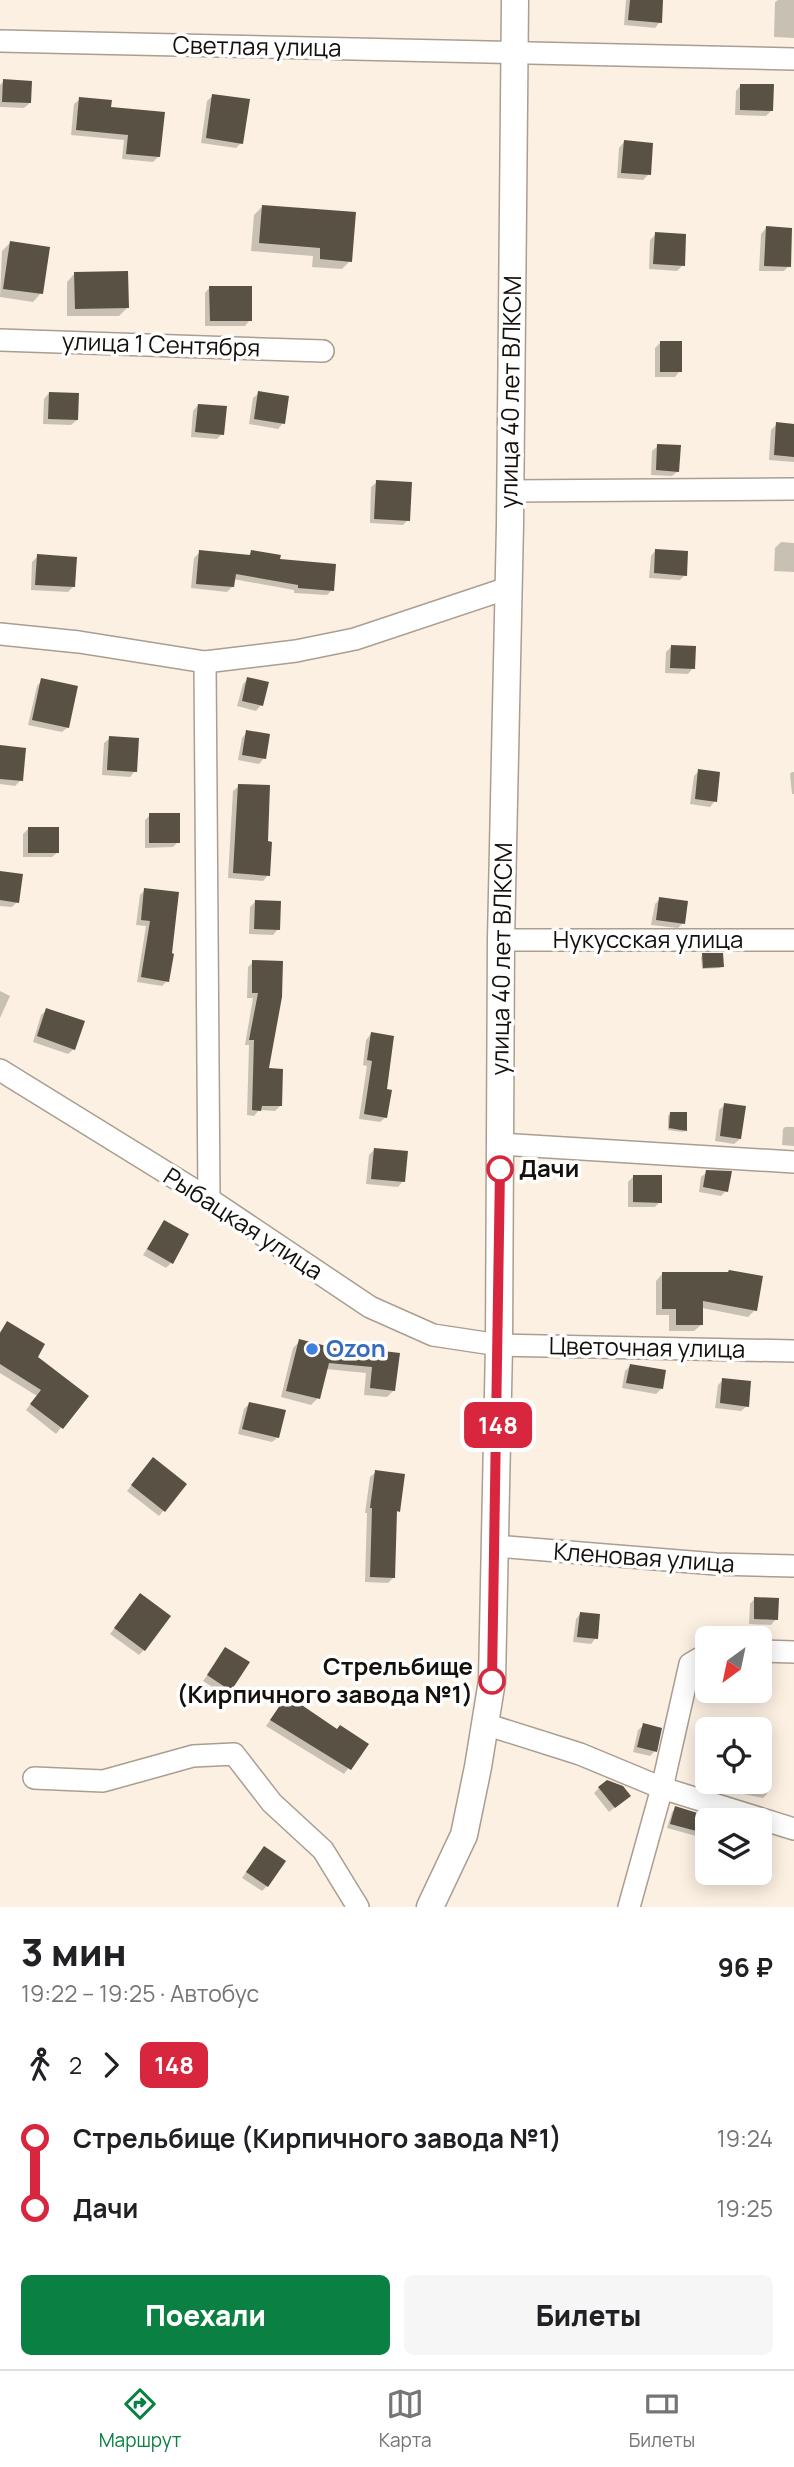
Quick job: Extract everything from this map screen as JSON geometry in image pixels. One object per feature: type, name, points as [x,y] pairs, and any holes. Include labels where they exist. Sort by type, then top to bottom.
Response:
[{"type":"street","name":"улица 40 лет ВЛКСМ","points":[[430,1907],[464,1835],[492,1681],[499,1345],[501,940],[510,491],[515,0]]},
{"type":"street","name":"Светлая улица","points":[[0,41],[794,59]]},
{"type":"street","name":"улица 1 Сентября","points":[[0,340],[323,351]]},
{"type":"street","points":[[510,491],[794,489]]},
{"type":"street","points":[[0,634],[79,642],[205,662],[296,651],[355,639],[508,588]]},
{"type":"street","points":[[205,662],[209,1199]]},
{"type":"street","name":"Нукусская улица","points":[[501,940],[794,940]]},
{"type":"street","name":"Рыбацкая улица","points":[[0,1070],[209,1199],[370,1307],[433,1335],[499,1345]]},
{"type":"street","points":[[500,1144],[794,1162]]},
{"type":"street","name":"Цветочная улица","points":[[499,1345],[794,1351]]},
{"type":"street","name":"Кленовая улица","points":[[495,1546],[716,1564],[794,1566]]},
{"type":"street","points":[[772,1651],[794,1652]]},
{"type":"street","points":[[629,1907],[662,1788],[690,1664],[695,1661]]},
{"type":"street","points":[[485,1724],[580,1754],[662,1788],[794,1829]]},
{"type":"street","points":[[34,1778],[103,1781],[193,1756],[234,1754],[272,1803],[323,1850],[358,1907]]},
{"type":"building","points":[[630,0],[663,0],[662,23],[628,20]]},
{"type":"building","points":[[3,79],[32,81],[31,103],[2,102]]},
{"type":"building","points":[[740,84],[774,84],[773,111],[740,110]]},
{"type":"building","points":[[212,94],[250,99],[243,144],[206,138]]},
{"type":"building","points":[[79,97],[112,100],[111,107],[165,112],[160,157],[126,154],[128,135],[76,130]]},
{"type":"building","points":[[624,140],[653,143],[651,175],[621,173]]},
{"type":"building","points":[[262,205],[356,212],[352,262],[320,259],[320,248],[259,243]]},
{"type":"building","points":[[766,226],[792,228],[791,267],[764,266]]},
{"type":"building","points":[[655,232],[686,234],[685,266],[653,264]]},
{"type":"building","points":[[10,241],[50,247],[43,294],[3,289]]},
{"type":"building","points":[[128,271],[129,308],[75,309],[74,272]]},
{"type":"building","points":[[209,286],[252,286],[252,321],[210,321]]},
{"type":"building","points":[[660,341],[682,341],[682,372],[660,372]]},
{"type":"building","points":[[258,391],[289,396],[285,424],[254,419]]},
{"type":"building","points":[[49,392],[79,393],[78,420],[48,419]]},
{"type":"building","points":[[198,404],[227,406],[224,435],[195,432]]},
{"type":"building","points":[[776,422],[794,424],[794,457],[774,455]]},
{"type":"building","points":[[657,444],[681,445],[679,472],[656,470]]},
{"type":"building","points":[[376,480],[412,482],[410,521],[374,519]]},
{"type":"building","points":[[655,549],[688,551],[687,576],[654,573]]},
{"type":"building","points":[[199,550],[250,555],[251,550],[281,555],[280,559],[336,564],[334,591],[298,588],[298,585],[236,574],[234,587],[196,584]]},
{"type":"building","points":[[37,554],[77,557],[75,587],[35,585]]},
{"type":"building","points":[[671,645],[696,646],[695,669],[670,668]]},
{"type":"building","points":[[247,677],[269,682],[263,706],[242,701]]},
{"type":"building","points":[[41,678],[78,686],[69,728],[32,720]]},
{"type":"building","points":[[246,730],[270,734],[266,759],[242,755]]},
{"type":"building","points":[[109,736],[139,738],[137,772],[107,770]]},
{"type":"building","points":[[0,745],[26,748],[23,781],[0,779]]},
{"type":"building","points":[[698,769],[720,772],[717,802],[695,799]]},
{"type":"building","points":[[238,784],[270,785],[270,876],[233,873]]},
{"type":"building","points":[[149,813],[180,813],[180,843],[149,843]]},
{"type":"building","points":[[28,827],[59,827],[59,853],[28,853]]},
{"type":"building","points":[[0,871],[23,874],[19,903],[0,900]]},
{"type":"building","points":[[144,888],[179,892],[169,982],[141,977],[150,921],[141,920]]},
{"type":"building","points":[[659,897],[688,901],[685,924],[656,920]]},
{"type":"building","points":[[255,900],[281,901],[280,930],[254,929]]},
{"type":"building","points":[[702,953],[723,953],[724,967],[703,968]]},
{"type":"building","points":[[252,960],[283,961],[282,997],[269,1068],[283,1069],[282,1106],[262,1106],[261,1111],[252,1110],[254,1040],[249,1040],[258,993],[252,993]]},
{"type":"building","points":[[46,1008],[85,1021],[75,1050],[37,1036]]},
{"type":"building","points":[[371,1032],[394,1036],[387,1089],[392,1090],[387,1118],[364,1114],[372,1061],[367,1060]]},
{"type":"building","points":[[724,1103],[746,1106],[741,1139],[720,1136]]},
{"type":"building","points":[[670,1112],[687,1112],[687,1131],[669,1128]]},
{"type":"building","points":[[374,1148],[408,1151],[405,1182],[371,1179]]},
{"type":"building","points":[[706,1170],[732,1171],[728,1192],[703,1187]]},
{"type":"building","points":[[633,1175],[662,1175],[662,1203],[633,1202]]},
{"type":"building","points":[[164,1220],[189,1234],[173,1264],[147,1249]]},
{"type":"building","points":[[729,1270],[763,1276],[757,1311],[703,1301],[703,1325],[676,1325],[676,1309],[662,1309],[662,1272]]},
{"type":"building","points":[[7,1321],[45,1344],[38,1357],[89,1396],[63,1429],[30,1404],[41,1390],[0,1364],[0,1333]]},
{"type":"building","points":[[299,1339],[350,1352],[350,1347],[400,1353],[395,1391],[370,1388],[372,1367],[329,1363],[320,1399],[286,1391]]},
{"type":"building","points":[[630,1364],[666,1370],[663,1389],[626,1383]]},
{"type":"building","points":[[722,1378],[751,1381],[749,1407],[720,1403]]},
{"type":"building","points":[[249,1402],[286,1410],[279,1438],[242,1429]]},
{"type":"building","points":[[153,1457],[187,1484],[165,1512],[131,1485]]},
{"type":"building","points":[[375,1470],[405,1474],[400,1512],[397,1511],[395,1578],[370,1577],[370,1508]]},
{"type":"building","points":[[140,1593],[171,1616],[145,1651],[114,1628]]},
{"type":"building","points":[[754,1597],[779,1598],[778,1620],[754,1619]]},
{"type":"building","points":[[580,1612],[600,1614],[598,1639],[577,1637]]},
{"type":"building","points":[[225,1647],[250,1662],[231,1691],[207,1675]]},
{"type":"building","points":[[287,1695],[337,1729],[340,1725],[369,1744],[351,1770],[270,1720]]},
{"type":"building","points":[[643,1723],[662,1728],[657,1752],[637,1747]]},
{"type":"building","points":[[607,1780],[623,1786],[631,1796],[615,1808],[598,1787]]},
{"type":"building","points":[[675,1806],[695,1812],[695,1831],[670,1824]]},
{"type":"building","points":[[264,1846],[286,1861],[268,1887],[246,1872]]},
{"type":"bus line","name":"148","points":[[492,1681],[500,1169]]},
{"type":"place","name":"Дачи","points":[[500,1169]]},
{"type":"place","name":"Ozon","points":[[312,1349]]},
{"type":"place","name":"Стрельбище (Кирпичного завода №1)","points":[[492,1681]]}]
